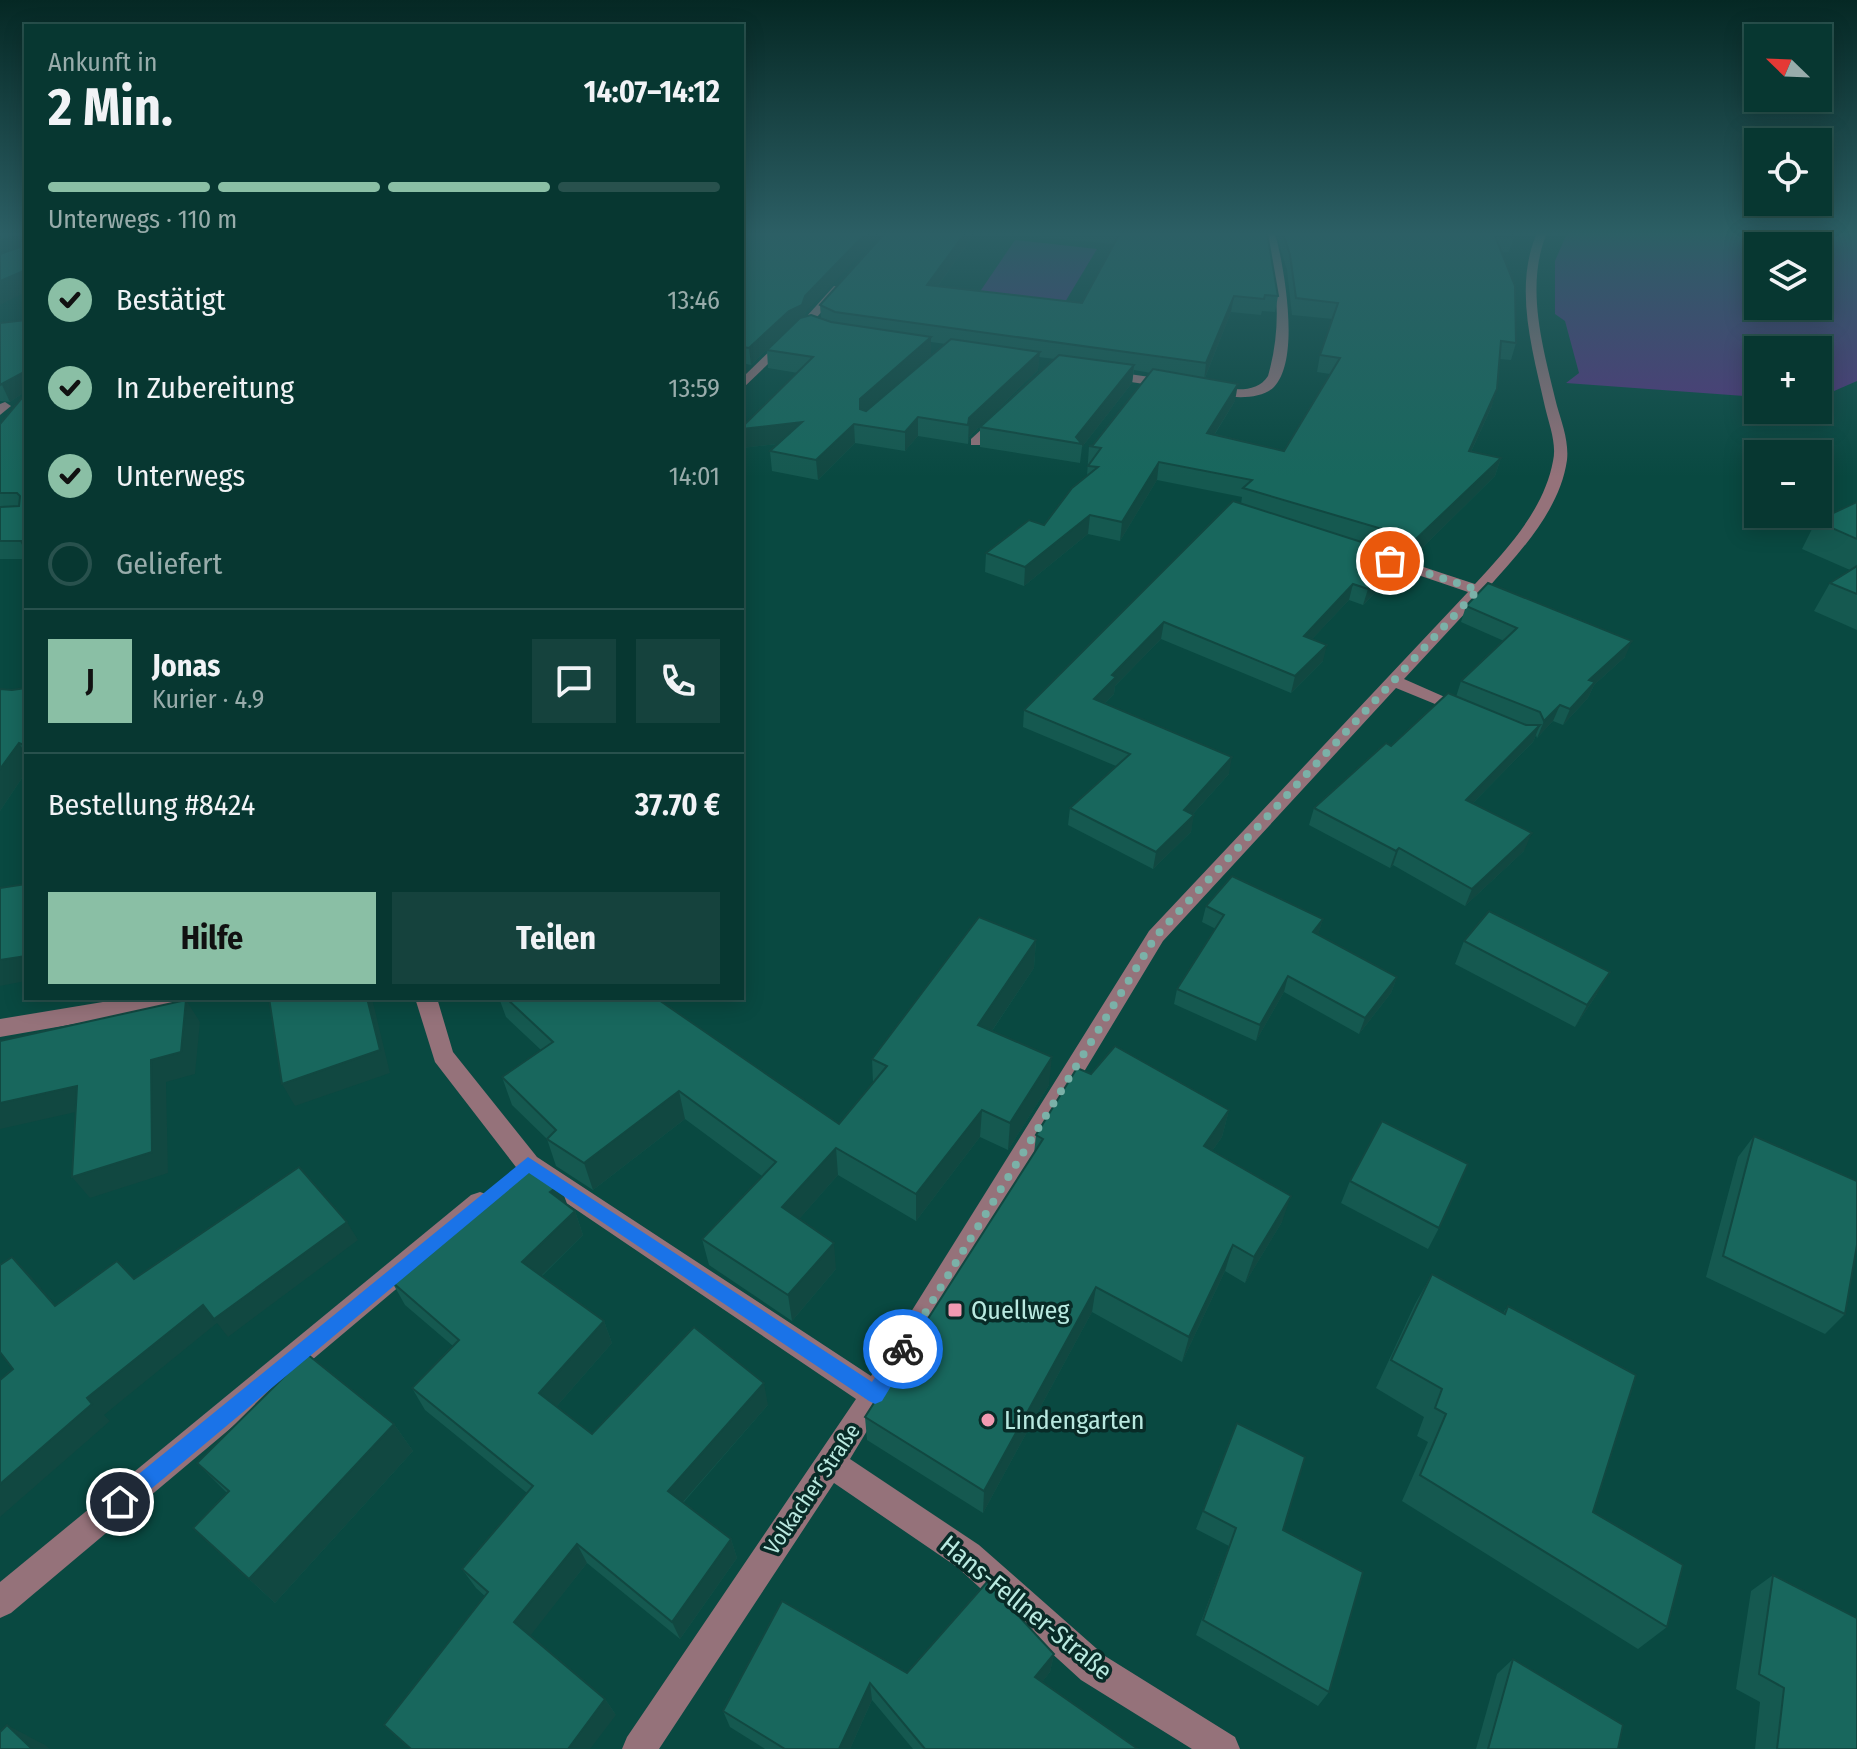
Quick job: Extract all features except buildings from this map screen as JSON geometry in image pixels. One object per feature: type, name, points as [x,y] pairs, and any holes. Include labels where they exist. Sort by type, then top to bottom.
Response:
[{"type":"street","points":[[744,383],[796,331],[815,327],[810,321],[813,315]]},
{"type":"street","points":[[1100,373],[1141,386],[1246,393],[1263,389],[1274,378],[1282,346],[1283,315]]},
{"type":"street","name":"Volkacher Straße","points":[[639,1749],[875,1395],[1156,936],[1478,590],[1517,546],[1548,497],[1561,458],[1533,315]]},
{"type":"street","points":[[976,442],[1010,410]]},
{"type":"street","points":[[1361,551],[1506,599]]},
{"type":"street","points":[[1393,681],[1481,717]]},
{"type":"street","points":[[0,1028],[165,1000]]},
{"type":"street","points":[[427,1000],[443,1056],[528,1164],[875,1395]]},
{"type":"street","points":[[0,1602],[528,1164]]},
{"type":"street","name":"Hans-Fellner-Straße","points":[[830,1463],[968,1556],[1093,1668],[1223,1749]]},
{"type":"shaded area","points":[[1556,315],[1744,315],[1744,320],[1832,320],[1832,315],[1857,315],[1857,381],[1832,392],[1832,336],[1744,336],[1744,396],[1566,383],[1579,373],[1565,321]]},
{"type":"way so far","points":[[903,1349],[1156,936],[1478,590],[1390,561]]},
{"type":"place","name":"Quellweg","points":[[955,1310]]},
{"type":"place","name":"Lindengarten","points":[[988,1420]]},
{"type":"route","points":[[120,1502],[528,1164],[875,1395],[903,1349]]}]
